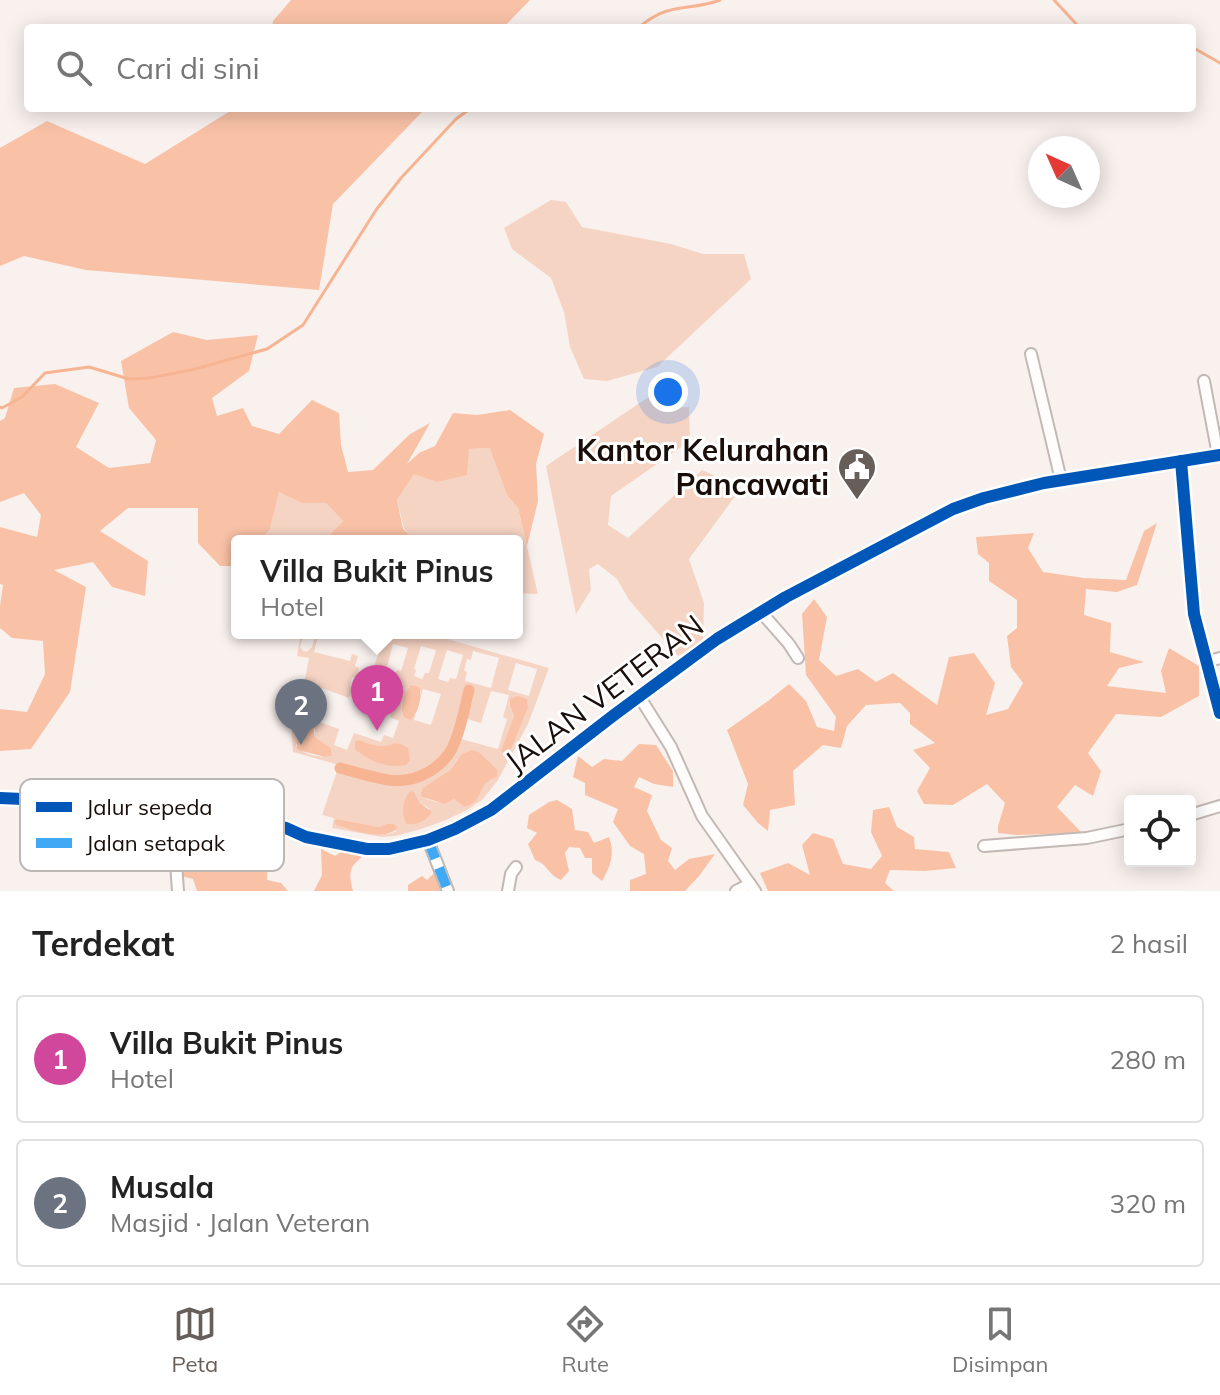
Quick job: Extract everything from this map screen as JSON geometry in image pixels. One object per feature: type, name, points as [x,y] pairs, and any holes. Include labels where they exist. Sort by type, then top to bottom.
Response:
[{"type":"street","points":[[1031,354],[1061,480]]},
{"type":"street","points":[[1204,381],[1219,455]]},
{"type":"street","name":"JALAN VETERAN","points":[[284,827],[306,837],[367,849],[389,849],[428,840],[491,810],[717,639],[786,597],[953,509],[984,498],[1061,480],[1219,455]]},
{"type":"street","points":[[1181,461],[1194,614],[1220,713]]},
{"type":"street","points":[[761,612],[798,658]]},
{"type":"street","points":[[1206,662],[1220,658]]},
{"type":"street","points":[[639,696],[671,747],[702,816],[752,887],[736,891]]},
{"type":"street","name":"JALAN VETERAN","points":[[0,798],[20,799]]},
{"type":"street","points":[[1196,813],[1220,806]]},
{"type":"street","points":[[984,846],[1087,838],[1124,830]]},
{"type":"street","points":[[428,840],[448,891]]},
{"type":"street","points":[[508,891],[511,874],[516,867]]},
{"type":"street","points":[[177,871],[178,891]]},
{"type":"shaded area","points":[[291,0],[530,0],[507,24],[273,24]]},
{"type":"shaded area","points":[[229,112],[422,112],[333,204],[319,290],[86,270],[24,256],[0,266],[0,148],[47,121],[145,164]]},
{"type":"shaded area","points":[[551,200],[566,202],[582,227],[671,244],[703,254],[744,254],[751,279],[657,367],[607,381],[584,379],[570,347],[564,312],[551,278],[512,249],[504,228]]},
{"type":"shaded area","points":[[173,332],[207,340],[258,335],[249,371],[212,398],[217,416],[243,408],[252,426],[279,434],[312,400],[339,413],[341,445],[348,472],[373,470],[410,434],[430,423],[407,464],[419,453],[435,446],[453,413],[477,415],[510,410],[544,434],[536,464],[538,501],[527,546],[518,508],[507,495],[490,448],[469,449],[467,475],[437,482],[414,474],[397,500],[403,529],[410,535],[329,535],[343,521],[326,503],[302,503],[279,492],[270,529],[266,535],[231,535],[231,566],[220,566],[198,543],[198,508],[128,508],[100,531],[148,561],[145,596],[112,587],[93,562],[54,570],[86,587],[70,692],[31,749],[0,751],[0,709],[27,712],[45,674],[43,641],[12,638],[0,628],[3,585],[0,584],[0,527],[37,537],[41,515],[24,493],[0,502],[0,421],[5,418],[14,388],[55,384],[99,403],[76,447],[109,468],[150,463],[156,440],[129,408],[121,361]]},
{"type":"shaded area","points":[[674,385],[672,408],[689,407],[690,441],[611,496],[608,525],[628,538],[702,470],[741,488],[689,559],[704,603],[703,640],[678,656],[629,600],[617,579],[598,564],[589,569],[591,590],[576,614],[546,466],[665,386]]},
{"type":"shaded area","points":[[491,448],[507,495],[518,508],[538,594],[523,593],[523,535],[410,535],[404,529],[397,500],[414,473],[437,482],[469,449]]},
{"type":"shaded area","points":[[279,491],[302,503],[326,503],[343,521],[329,535],[266,535],[270,529]]},
{"type":"shaded area","points":[[1157,523],[1137,585],[1117,592],[1086,589],[1084,615],[1111,623],[1110,652],[1144,662],[1119,668],[1107,686],[1166,693],[1161,671],[1169,648],[1199,666],[1199,696],[1161,717],[1116,714],[1088,753],[1101,771],[1093,796],[1075,785],[1057,807],[1082,833],[998,833],[1005,803],[987,784],[953,805],[924,804],[917,791],[930,768],[913,750],[935,743],[910,724],[910,713],[900,703],[866,705],[847,726],[841,748],[823,745],[793,771],[795,805],[770,810],[768,831],[743,805],[748,784],[727,730],[789,684],[806,701],[817,727],[834,731],[836,717],[806,675],[802,614],[814,599],[827,617],[819,660],[836,676],[858,669],[876,682],[893,673],[937,705],[949,657],[974,653],[995,683],[986,715],[1008,709],[1023,683],[1011,667],[1007,636],[1017,628],[1017,600],[989,581],[989,563],[978,554],[976,537],[1034,533],[1028,548],[1043,572],[1126,580],[1144,531]]},
{"type":"shaded area","points":[[300,639],[302,639],[300,647],[303,651],[307,652],[314,639],[317,639],[314,652],[350,661],[352,654],[358,656],[355,666],[359,668],[356,678],[352,677],[350,686],[353,687],[349,698],[322,688],[319,694],[310,691],[304,709],[313,712],[311,719],[339,729],[334,745],[347,750],[354,733],[381,742],[384,735],[393,738],[399,721],[390,717],[392,711],[363,701],[383,639],[447,639],[549,668],[528,724],[498,780],[483,799],[446,820],[382,837],[332,828],[334,818],[322,815],[339,765],[293,752],[289,698],[301,700],[309,658],[297,656]],"holes":[[[393,644],[408,648],[401,671],[397,670],[395,675],[389,673],[390,668],[387,667]],[[421,646],[436,650],[429,673],[425,673],[422,679],[414,676]],[[447,650],[463,655],[456,679],[450,678],[448,682],[438,679]],[[473,651],[499,658],[491,688],[465,681],[467,659],[471,660]],[[516,663],[537,669],[529,696],[508,690]],[[409,687],[421,691],[415,716],[401,705]],[[423,689],[441,694],[431,725],[414,720]],[[491,691],[509,695],[503,717],[507,719],[498,749],[461,739],[467,719],[481,723]],[[509,703],[528,703],[510,752],[501,750],[514,716]],[[301,724],[315,729],[315,737],[331,748],[332,756],[317,756],[303,752],[296,746]],[[479,752],[498,770],[494,778],[484,784],[475,800],[464,807],[454,799],[442,802],[422,797],[422,790],[450,770],[458,759]],[[414,792],[420,803],[430,809],[404,809],[405,798]],[[338,819],[397,831],[389,834],[334,822]]]},
{"type":"shaded area","points":[[371,680],[404,691],[399,705],[367,694]]},
{"type":"shaded area","points":[[411,685],[419,687],[420,695],[417,709],[410,720],[404,717],[402,705]]},
{"type":"shaded area","points":[[518,696],[527,699],[528,707],[510,752],[505,755],[501,750],[514,716],[510,699]]},
{"type":"shaded area","points":[[304,722],[312,724],[315,737],[331,748],[332,756],[298,750],[298,735]]},
{"type":"shaded area","points":[[358,740],[377,746],[399,744],[408,748],[410,760],[406,765],[399,766],[379,763],[355,749]]},
{"type":"shaded area","points":[[639,744],[656,745],[673,771],[673,787],[654,784],[639,777],[634,787],[652,795],[647,811],[661,840],[672,848],[668,861],[675,870],[689,859],[715,854],[685,891],[630,891],[630,880],[646,874],[644,854],[630,846],[613,822],[618,809],[585,795],[585,783],[573,777],[578,756],[592,767],[604,759],[622,761]]},
{"type":"shaded area","points":[[472,750],[479,752],[498,770],[497,777],[485,784],[476,801],[464,807],[454,799],[445,804],[422,797],[423,788],[450,770],[462,754]]},
{"type":"shaded area","points":[[411,791],[432,812],[421,822],[407,824],[403,806]]},
{"type":"shaded area","points":[[557,800],[572,809],[575,830],[588,832],[594,843],[609,837],[611,859],[602,881],[592,873],[592,858],[585,858],[580,848],[569,847],[565,853],[569,871],[561,880],[535,860],[528,844],[537,833],[527,828],[529,815]]},
{"type":"shaded area","points":[[889,807],[897,827],[914,837],[915,849],[949,852],[956,868],[890,870],[885,883],[894,891],[768,891],[760,873],[788,863],[810,875],[802,845],[813,833],[833,839],[843,864],[871,869],[882,856],[871,832],[873,810]]},
{"type":"shaded area","points":[[338,819],[379,827],[394,824],[398,828],[385,834],[368,834],[336,825],[334,821]]},
{"type":"shaded area","points":[[321,849],[335,856],[344,850],[362,857],[351,872],[353,891],[314,891],[322,875]]},
{"type":"shaded area","points":[[180,871],[268,871],[267,880],[281,883],[288,891],[197,891],[193,879],[181,876]]},
{"type":"shaded area","points":[[434,873],[443,884],[441,891],[408,891],[408,885],[422,876],[427,880]]},
{"type":"waterway","points":[[644,24],[663,12],[720,0]]},
{"type":"waterway","points":[[1054,0],[1076,24]]},
{"type":"waterway","points":[[1196,49],[1220,63]]},
{"type":"waterway","points":[[0,407],[22,397],[45,373],[89,367],[129,379],[149,378],[267,349],[303,325],[376,210],[401,178],[466,112]]},
{"type":"waterway","points":[[340,768],[399,781],[430,772],[452,749],[469,690]]},
{"type":"marked path","points":[[428,840],[448,891]]},
{"type":"cycle path","points":[[284,827],[306,837],[367,849],[389,849],[428,840],[491,810],[717,639],[786,597],[953,509],[1044,483],[1220,455]]},
{"type":"cycle path","points":[[1181,461],[1194,614],[1220,713]]},
{"type":"cycle path","points":[[0,798],[20,799]]},
{"type":"place","name":"Kantor Kelurahan Pancawati","points":[[857,501]]},
{"type":"place","name":"Villa Bukit Pinus","points":[[377,731]]},
{"type":"place","name":"Musala","points":[[301,745]]}]
